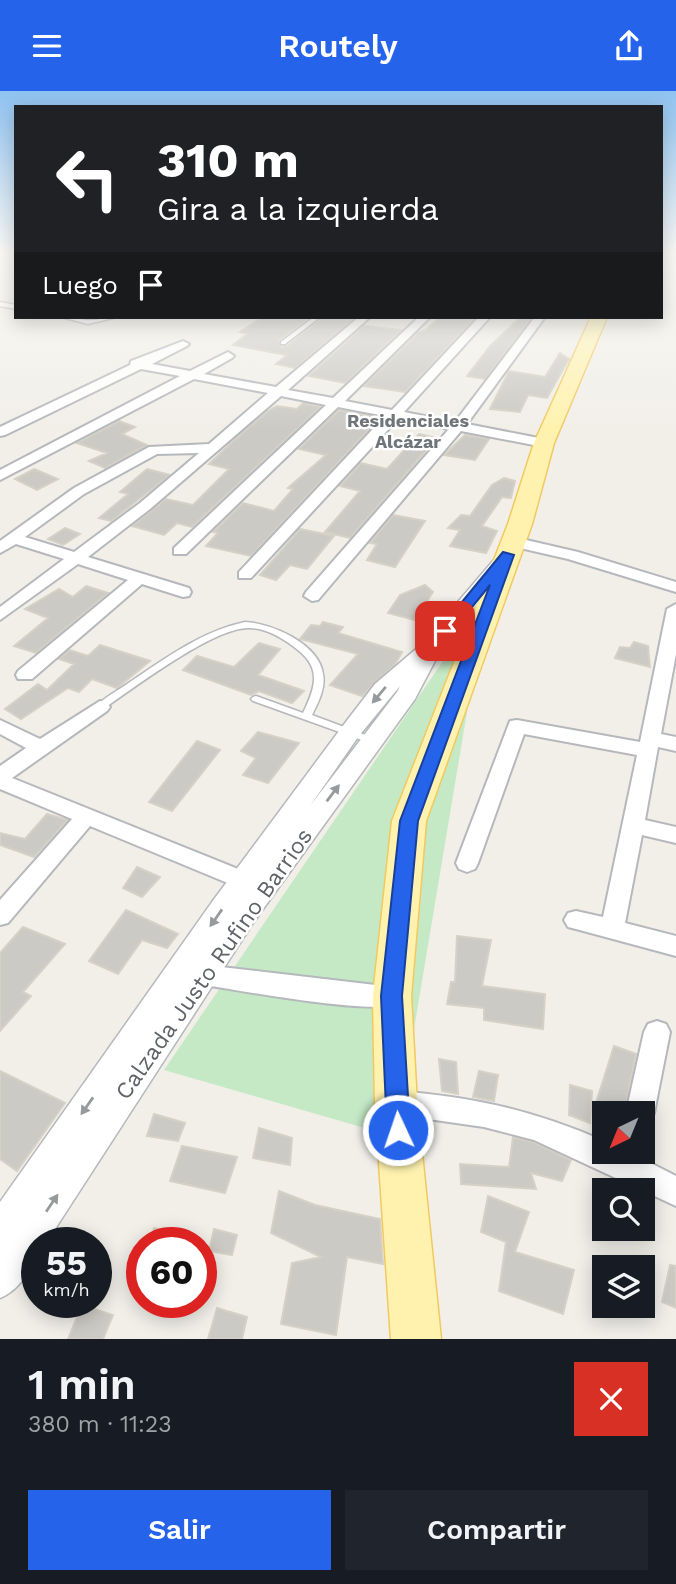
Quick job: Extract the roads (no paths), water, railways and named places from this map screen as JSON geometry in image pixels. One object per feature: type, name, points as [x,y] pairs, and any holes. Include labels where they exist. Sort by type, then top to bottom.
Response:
[{"type":"main road","points":[[416,1339],[396,1104],[392,996],[409,821],[510,548],[544,443],[597,319]]},
{"type":"street","points":[[0,615],[75,557],[122,525],[363,319]]},
{"type":"street","points":[[180,551],[423,319]]},
{"type":"street","points":[[245,575],[483,319]]},
{"type":"street","points":[[312,596],[457,428],[539,319]]},
{"type":"street","points":[[0,432],[135,364],[183,344]]},
{"type":"street","points":[[0,476],[228,356]]},
{"type":"street","points":[[135,364],[394,417],[544,443]]},
{"type":"street","points":[[6,543],[79,491],[154,450],[211,448]]},
{"type":"street","points":[[6,543],[75,557],[183,592]]},
{"type":"street","points":[[510,548],[563,553],[676,587]]},
{"type":"street","name":"Calzada Justo Rufino Barrios","points":[[0,1232],[361,736],[407,694],[429,649],[510,548]]},
{"type":"street","points":[[25,675],[139,579]]},
{"type":"street","points":[[612,929],[676,610]]},
{"type":"street","points":[[0,778],[100,707]]},
{"type":"street","points":[[0,726],[42,748]]},
{"type":"street","points":[[467,863],[517,726],[649,744],[676,744]]},
{"type":"street","points":[[0,778],[253,885]]},
{"type":"street","points":[[0,916],[87,816]]},
{"type":"street","points":[[633,825],[676,835]]},
{"type":"street","name":"Calzada Justo Rufino Barrios","points":[[0,1280],[204,975],[253,885]]},
{"type":"street","points":[[576,920],[676,946]]},
{"type":"street","points":[[204,975],[359,995],[392,996]]},
{"type":"street","points":[[643,1101],[657,1032]]},
{"type":"street","points":[[396,1104],[435,1107],[513,1120],[592,1146]]},
{"type":"street","points":[[637,1164],[676,1191]]},
{"type":"lane","points":[[76,319],[101,319]]},
{"type":"lane","points":[[283,343],[314,319]]},
{"type":"lane","points":[[100,707],[216,633],[246,624],[262,627],[291,640],[313,658],[321,674],[318,693],[306,717]]},
{"type":"lane","points":[[256,699],[361,736]]},
{"type":"district","name":"Residenciales Alcázar","points":[[408,430]]}]
